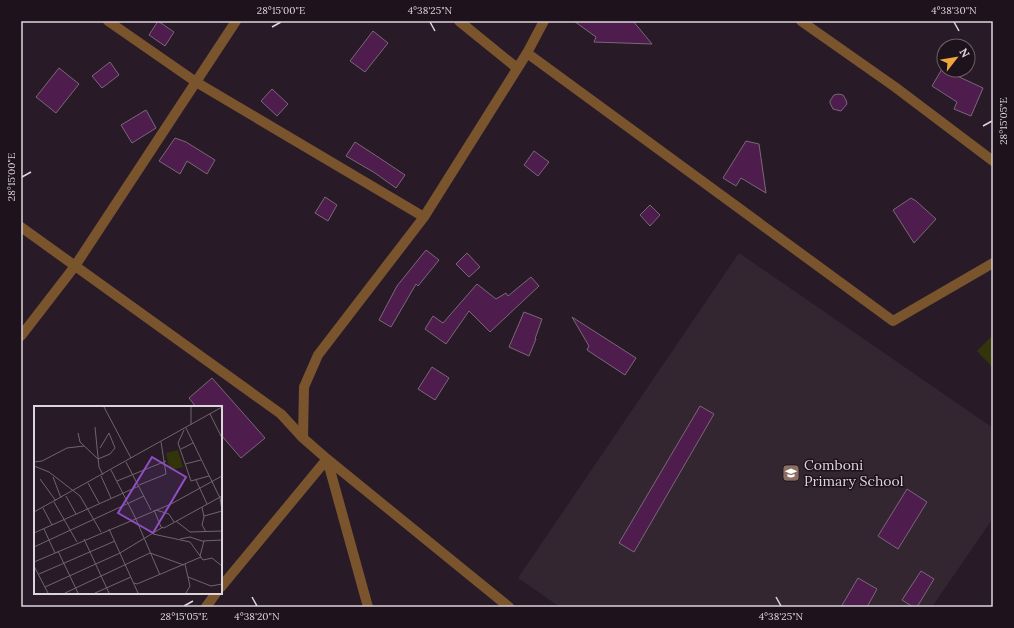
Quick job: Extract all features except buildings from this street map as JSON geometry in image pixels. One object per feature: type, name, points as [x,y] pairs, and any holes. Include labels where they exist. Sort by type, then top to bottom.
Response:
[{"type":"street","points":[[108,21],[196,82],[424,217]]},
{"type":"street","points":[[21,336],[75,266],[236,21]]},
{"type":"street","points":[[459,21],[517,68]]},
{"type":"street","points":[[303,438],[304,387],[318,356],[424,217],[527,53],[544,21]]},
{"type":"street","points":[[801,21],[895,87],[993,161]]},
{"type":"street","points":[[527,53],[893,321],[993,263]]},
{"type":"street","points":[[21,227],[281,414],[303,438],[327,459],[509,607]]},
{"type":"street","points":[[222,586],[327,459]]},
{"type":"street","points":[[327,459],[368,607]]},
{"type":"street","points":[[206,607],[215,594]]},
{"type":"shaded area","name":"Comboni Primary School","points":[[739,253],[993,428],[993,518],[932,607],[560,607],[518,578]]},
{"type":"green space","points":[[993,335],[993,368],[977,351]]},
{"type":"place","name":"Comboni Primary School","points":[[791,473]]}]
